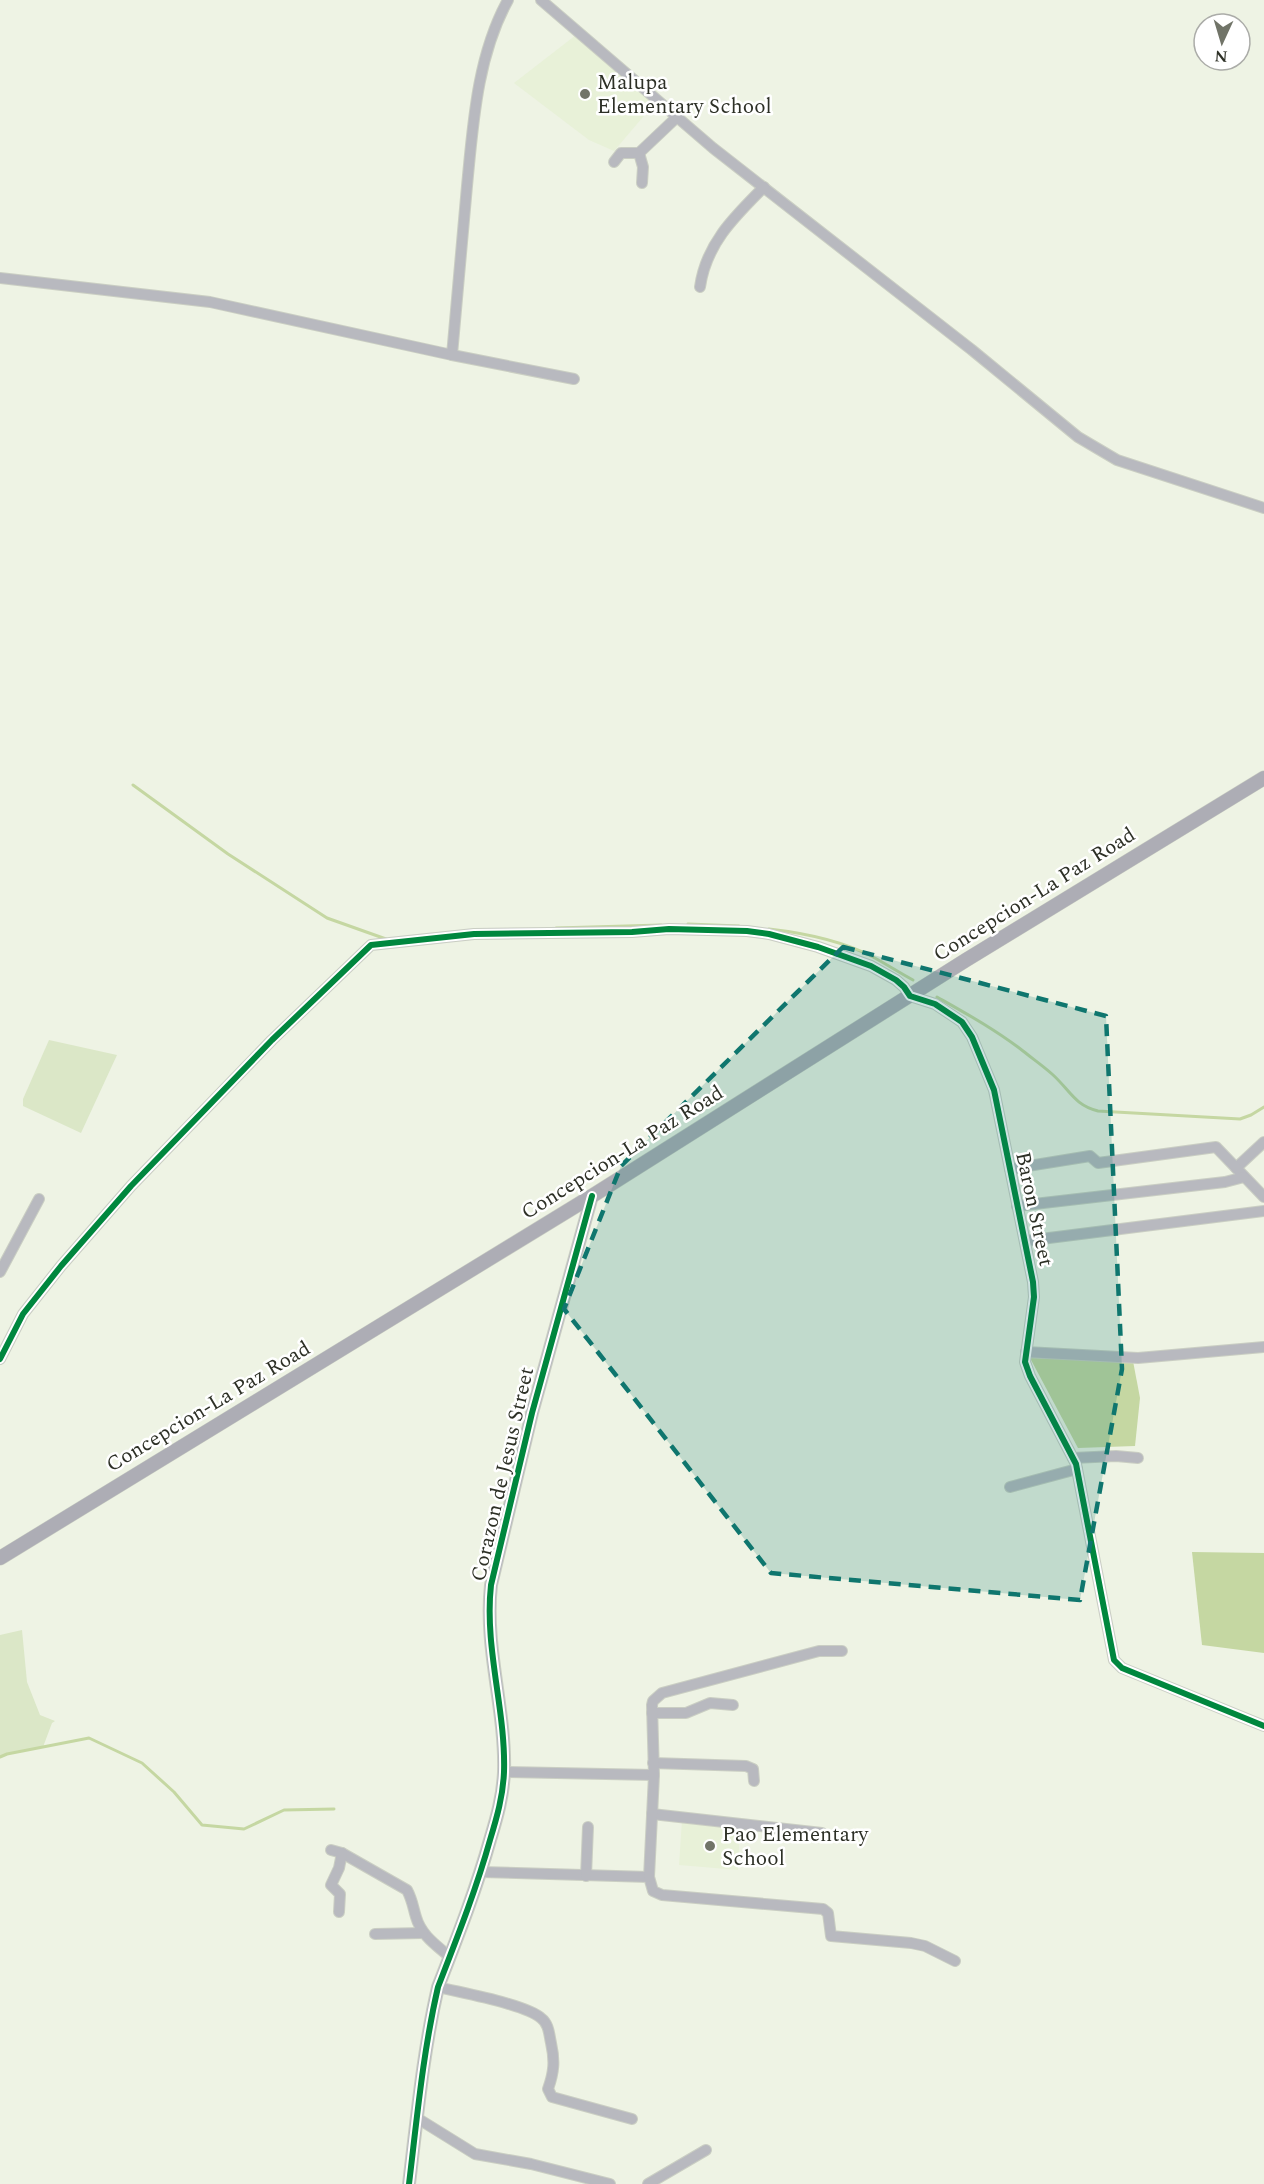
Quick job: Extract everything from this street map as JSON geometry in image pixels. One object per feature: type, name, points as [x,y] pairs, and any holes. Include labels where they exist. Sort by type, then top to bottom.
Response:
[{"type":"main road","name":"Concepcion-La Paz Road","points":[[0,1558],[592,1196],[910,996],[1264,778]]},
{"type":"street","points":[[452,355],[474,118],[483,67],[501,13],[508,0]]},
{"type":"street","points":[[542,0],[677,117],[972,350],[1059,422],[1101,452],[1136,468],[1264,508]]},
{"type":"street","points":[[614,162],[621,153],[639,153],[677,117]]},
{"type":"street","points":[[639,153],[642,183]]},
{"type":"street","points":[[700,287],[712,247],[741,210],[764,187]]},
{"type":"street","points":[[0,278],[210,302],[574,379]]},
{"type":"street","points":[[0,1359],[23,1314],[123,1195],[272,1040],[371,945],[474,934],[632,932],[669,929],[747,931],[769,934],[818,947],[872,966],[896,980],[910,996]]},
{"type":"street","name":"Baron Street","points":[[910,996],[919,1001],[935,1004],[962,1022],[972,1037],[994,1090],[1034,1290],[1026,1352],[1027,1369],[1075,1463],[1117,1664],[1264,1726]]},
{"type":"street","points":[[1236,1168],[1264,1142]]},
{"type":"street","points":[[1010,1169],[1090,1156],[1098,1163],[1216,1147],[1264,1197]]},
{"type":"street","points":[[1017,1206],[1225,1182],[1244,1177]]},
{"type":"street","name":"Corazon de Jesus Street","points":[[409,2184],[426,2042],[438,1987],[481,1872],[501,1801],[504,1772],[503,1746],[490,1628],[491,1585],[532,1413],[592,1196]]},
{"type":"street","points":[[0,1272],[39,1199]]},
{"type":"street","points":[[1025,1241],[1264,1211]]},
{"type":"street","points":[[1026,1352],[1138,1358],[1264,1347]]},
{"type":"street","points":[[1010,1487],[1075,1463],[1116,1456],[1138,1458]]},
{"type":"street","points":[[842,1651],[819,1651],[662,1693],[653,1701],[654,1775],[649,1877],[653,1891],[662,1895],[823,1909],[828,1913],[831,1936],[911,1943],[925,1946],[955,1961]]},
{"type":"street","points":[[652,1713],[686,1713],[710,1703],[733,1705]]},
{"type":"street","points":[[653,1763],[746,1766],[753,1768],[754,1781]]},
{"type":"street","points":[[504,1772],[654,1775]]},
{"type":"street","points":[[652,1814],[822,1833]]},
{"type":"street","points":[[585,1876],[588,1827]]},
{"type":"street","points":[[339,1912],[340,1894],[331,1885],[339,1868],[336,1851],[407,1890],[423,1933],[450,1957]]},
{"type":"street","points":[[481,1872],[649,1877]]},
{"type":"street","points":[[375,1934],[423,1933]]},
{"type":"street","points":[[438,1987],[520,2007],[541,2018],[547,2025],[554,2058],[555,2068],[548,2089],[552,2097],[632,2118]]},
{"type":"street","points":[[417,2118],[476,2154],[531,2164],[610,2184]]},
{"type":"street","points":[[648,2184],[706,2150]]},
{"type":"highlighted area","points":[[843,947],[1106,1016],[1122,1369],[1080,1600],[771,1573],[564,1309],[621,1166]]},
{"type":"shaded area","name":"Malupa Elementary School","points":[[576,35],[654,104],[614,151],[589,140],[514,83]]},
{"type":"shaded area","points":[[49,1040],[117,1055],[81,1133],[23,1106],[23,1099]]},
{"type":"shaded area","points":[[1030,1358],[1133,1361],[1140,1398],[1135,1446],[1078,1448]]},
{"type":"shaded area","points":[[1192,1552],[1264,1553],[1264,1653],[1202,1645]]},
{"type":"shaded area","points":[[22,1630],[27,1682],[40,1715],[55,1721],[52,1723],[43,1747],[0,1757],[0,1635]]},
{"type":"shaded area","name":"Pao Elementary School","points":[[682,1820],[740,1826],[738,1870],[679,1865]]},
{"type":"waterway","points":[[133,785],[228,854],[327,918],[386,939]]},
{"type":"waterway","points":[[688,924],[739,926]]},
{"type":"waterway","points":[[556,928],[661,925]]},
{"type":"waterway","points":[[769,929],[809,935],[848,946],[873,957],[913,980]]},
{"type":"waterway","points":[[937,997],[1013,1043],[1052,1074],[1078,1101],[1098,1111],[1240,1119],[1264,1107]]},
{"type":"waterway","points":[[0,1757],[89,1738],[142,1763],[174,1792],[202,1825],[244,1829],[284,1810],[334,1809]]},
{"type":"cycle path","points":[[0,1359],[23,1314],[61,1266],[131,1186],[272,1040],[371,945],[474,934],[632,932],[669,929],[747,931],[769,934],[818,947],[871,966],[896,980],[910,996],[935,1004],[962,1022],[972,1037],[994,1090],[1033,1282],[1034,1297],[1025,1362],[1076,1464],[1114,1660],[1122,1668],[1264,1726]]},
{"type":"cycle path","points":[[409,2184],[424,2060],[438,1987],[479,1877],[502,1790],[504,1749],[490,1632],[491,1585],[532,1413],[592,1196]]},
{"type":"place","name":"Malupa Elementary School","points":[[585,94]]},
{"type":"place","name":"Pao Elementary School","points":[[710,1846]]}]
